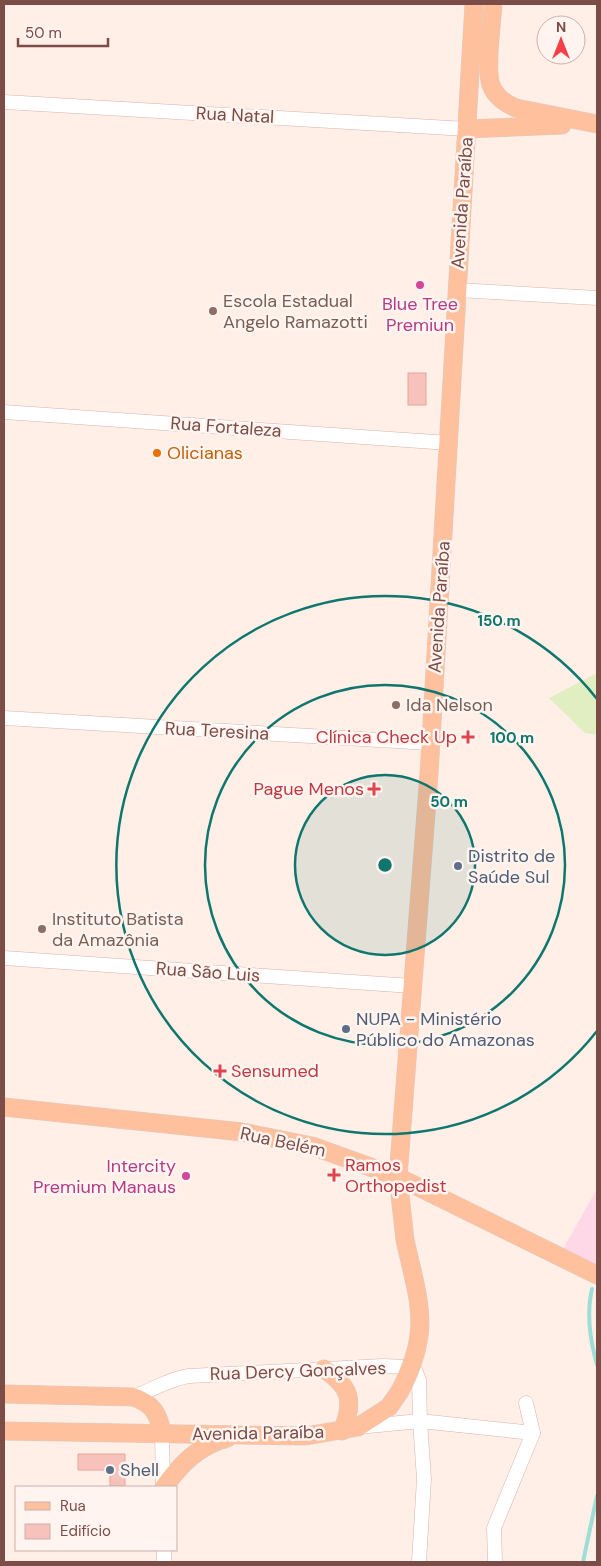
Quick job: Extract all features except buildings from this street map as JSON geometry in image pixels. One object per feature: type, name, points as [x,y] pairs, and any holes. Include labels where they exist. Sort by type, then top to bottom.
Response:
[{"type":"main road","name":"Avenida Paraíba","points":[[4,1431],[306,1436],[350,1429],[389,1406],[400,1392],[415,1358],[421,1329],[420,1305],[405,1240],[398,1177],[430,743],[474,4]]},
{"type":"main road","points":[[493,4],[490,73],[491,85],[497,95],[505,103],[516,108],[597,124]]},
{"type":"main road","points":[[467,129],[597,124]]},
{"type":"main road","name":"Rua Belém","points":[[4,1107],[242,1132],[312,1146],[398,1177],[597,1274]]},
{"type":"main road","points":[[324,1369],[337,1377],[345,1388],[349,1399],[350,1429]]},
{"type":"main road","points":[[4,1394],[133,1397],[148,1403],[156,1412],[162,1433]]},
{"type":"main road","points":[[164,1486],[193,1454],[218,1441],[236,1436]]},
{"type":"street","name":"Rua Natal","points":[[4,102],[467,129]]},
{"type":"street","points":[[456,290],[597,298]]},
{"type":"street","name":"Rua Fortaleza","points":[[4,412],[449,443]]},
{"type":"street","name":"Rua Teresina","points":[[4,718],[430,743]]},
{"type":"street","name":"Rua São Luis","points":[[4,958],[412,986]]},
{"type":"street","name":"Rua Dercy Gonçalves","points":[[133,1397],[151,1391],[171,1379],[188,1376],[384,1366],[407,1367],[415,1370],[419,1380],[420,1421]]},
{"type":"street","points":[[495,1562],[494,1528],[533,1433],[526,1403]]},
{"type":"street","points":[[419,1562],[424,1479],[420,1421]]},
{"type":"street","points":[[350,1429],[420,1421],[533,1433]]},
{"type":"street","points":[[162,1433],[163,1486]]},
{"type":"shaded area","points":[[597,1189],[597,1269],[563,1249]]},
{"type":"green space","points":[[597,673],[597,735],[585,733],[549,698]]},
{"type":"waterway","points":[[592,1289],[589,1308],[590,1327],[597,1365]]},
{"type":"waterway","points":[[583,1562],[597,1496]]},
{"type":"place","name":"Blue Tree Premiun","points":[[420,285]]},
{"type":"place","name":"Escola Estadual Angelo Ramazotti","points":[[213,311]]},
{"type":"place","name":"Olicianas","points":[[157,453]]},
{"type":"place","name":"Ida Nelson","points":[[396,705]]},
{"type":"place","name":"Clínica Check Up","points":[[468,737]]},
{"type":"place","name":"Pague Menos","points":[[374,789]]},
{"type":"place","name":"Distrito de Saúde Sul","points":[[458,866]]},
{"type":"place","name":"Instituto Batista da Amazônia","points":[[42,929]]},
{"type":"place","name":"NUPA - Ministério Público do Amazonas","points":[[346,1029]]},
{"type":"place","name":"Sensumed","points":[[220,1071]]},
{"type":"place","name":"Ramos Orthopedist","points":[[334,1175]]},
{"type":"place","name":"Intercity Premium Manaus","points":[[186,1176]]},
{"type":"place","name":"Shell","points":[[110,1470]]}]
